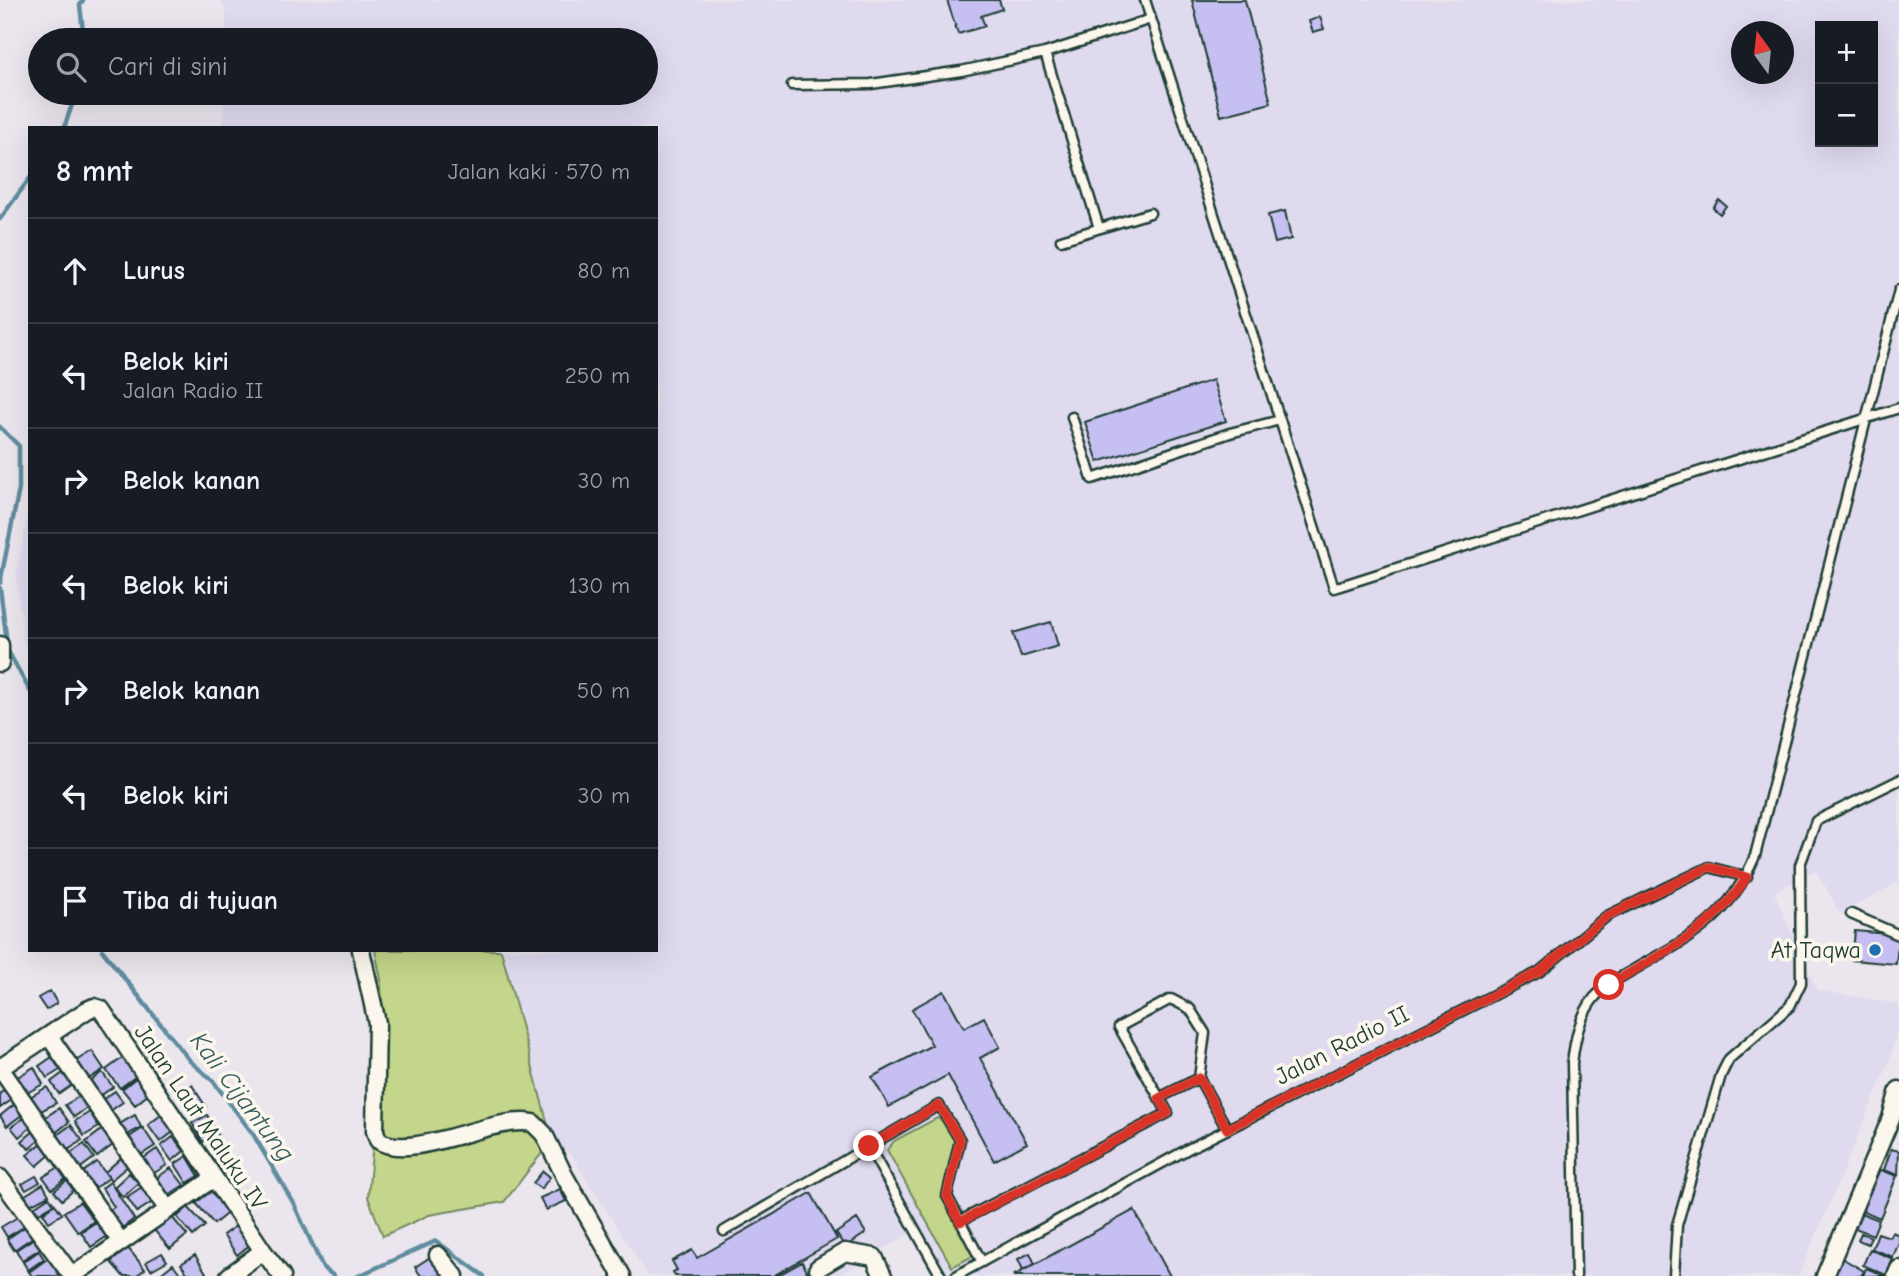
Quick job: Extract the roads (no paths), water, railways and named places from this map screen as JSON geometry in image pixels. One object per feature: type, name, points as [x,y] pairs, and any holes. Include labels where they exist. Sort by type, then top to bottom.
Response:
[{"type":"street","points":[[0,645],[0,663]]},
{"type":"street","points":[[361,952],[377,1023],[375,1131],[378,1140],[388,1144],[415,1144],[510,1122],[533,1123],[544,1134],[565,1177],[622,1276]]},
{"type":"street","name":"Jalan Laut Maluku IV","points":[[49,1036],[87,1010],[94,1007],[102,1009],[262,1251],[282,1276]]},
{"type":"street","points":[[121,1242],[0,1068],[49,1036],[168,1210]]},
{"type":"street","points":[[1825,1276],[1891,1118],[1899,1090]]},
{"type":"street","points":[[0,1178],[72,1276],[214,1178]]},
{"type":"street","points":[[229,1276],[262,1251]]},
{"type":"street","points":[[818,1268],[845,1252],[874,1257],[883,1276]]},
{"type":"street","points":[[438,1255],[455,1276]]},
{"type":"street","points":[[1896,1276],[1899,1269]]},
{"type":"lane","points":[[1145,0],[1334,588],[1899,408]]},
{"type":"lane","points":[[792,85],[871,84],[961,71],[1045,53],[1151,19]]},
{"type":"lane","points":[[1045,53],[1099,228]]},
{"type":"lane","points":[[1061,240],[1150,213]]},
{"type":"lane","points":[[1576,1276],[1572,1063],[1583,1015],[1594,999],[1609,985],[1677,946],[1716,917],[1733,899],[1747,877],[1755,856],[1899,290]]},
{"type":"lane","points":[[1072,416],[1092,479],[1230,433],[1280,420]]},
{"type":"lane","points":[[1674,1276],[1677,1225],[1721,1075],[1729,1059],[1790,1006],[1801,984],[1800,865],[1816,821],[1899,780]]},
{"type":"lane","name":"Jalan Radio II","points":[[956,1276],[1227,1129],[1539,972],[1607,916],[1709,867],[1747,877]]},
{"type":"lane","points":[[1851,914],[1899,935]]},
{"type":"lane","points":[[960,1222],[1168,1113],[1119,1027],[1171,999],[1190,1009],[1205,1033],[1199,1078],[1227,1129]]},
{"type":"lane","points":[[1159,1098],[1199,1078]]},
{"type":"lane","points":[[724,1231],[939,1105],[960,1140],[947,1196],[982,1262]]},
{"type":"lane","points":[[869,1146],[940,1276]]},
{"type":"waterway","name":"Kali Cijantung","points":[[83,0],[80,5],[83,28]]},
{"type":"waterway","name":"Kali Cijantung","points":[[65,126],[72,105]]},
{"type":"waterway","name":"Kali Cijantung","points":[[0,219],[28,181]]},
{"type":"waterway","name":"Kali Cijantung","points":[[0,427],[19,446],[19,489],[0,583]]},
{"type":"waterway","name":"Kali Cijantung","points":[[0,588],[8,651],[28,687]]},
{"type":"waterway","name":"Kali Cijantung","points":[[104,952],[190,1061],[213,1081],[253,1134],[293,1202],[323,1268],[334,1276]]},
{"type":"waterway","name":"Kali Cijantung","points":[[358,1276],[436,1241],[484,1276]]},
{"type":"place","name":"At Taqwa","points":[[1875,950]]}]
